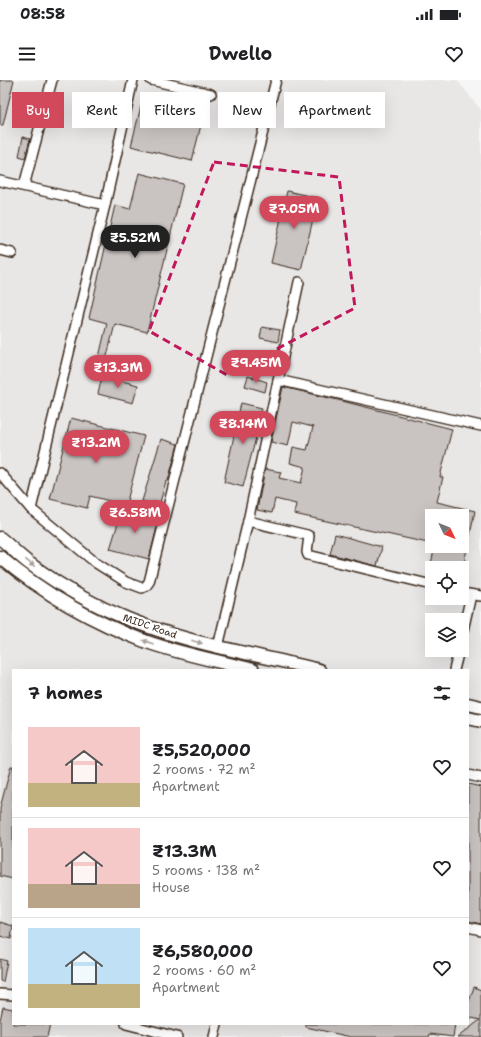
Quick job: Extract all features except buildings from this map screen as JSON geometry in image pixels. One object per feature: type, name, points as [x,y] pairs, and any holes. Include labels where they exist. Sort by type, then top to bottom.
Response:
[{"type":"main road","name":"MIDC Road","points":[[0,538],[31,565],[89,600],[127,619],[153,629],[218,647],[304,668]]},
{"type":"main road","name":"MIDC Road","points":[[0,557],[23,576],[45,591],[82,613],[121,632],[161,646],[249,669]]},
{"type":"main road","points":[[469,704],[481,707]]},
{"type":"main road","points":[[469,718],[481,721]]},
{"type":"street","points":[[24,186],[52,80]]},
{"type":"street","points":[[31,509],[133,80]]},
{"type":"street","points":[[151,80],[211,94]]},
{"type":"street","points":[[0,473],[31,509],[96,563],[126,582],[142,588],[146,586],[151,574],[276,80]]},
{"type":"street","points":[[0,181],[104,206]]},
{"type":"street","points":[[0,250],[12,253]]},
{"type":"street","points":[[218,647],[248,521],[299,282]]},
{"type":"street","points":[[278,380],[481,426]]},
{"type":"street","points":[[248,521],[307,535],[308,555],[425,583]]},
{"type":"street","points":[[469,594],[481,596]]},
{"type":"street","points":[[454,669],[457,657]]},
{"type":"street","points":[[469,775],[481,778]]},
{"type":"street","points":[[469,927],[481,930]]},
{"type":"street","points":[[0,994],[12,995]]},
{"type":"street","points":[[130,1025],[177,1037]]},
{"type":"street","points":[[214,1037],[217,1025]]},
{"type":"highlighted area","points":[[214,162],[339,177],[355,308],[227,375],[149,331]]},
{"type":"shaded area","points":[[0,80],[457,80],[481,110],[481,1037],[0,1037]]}]
